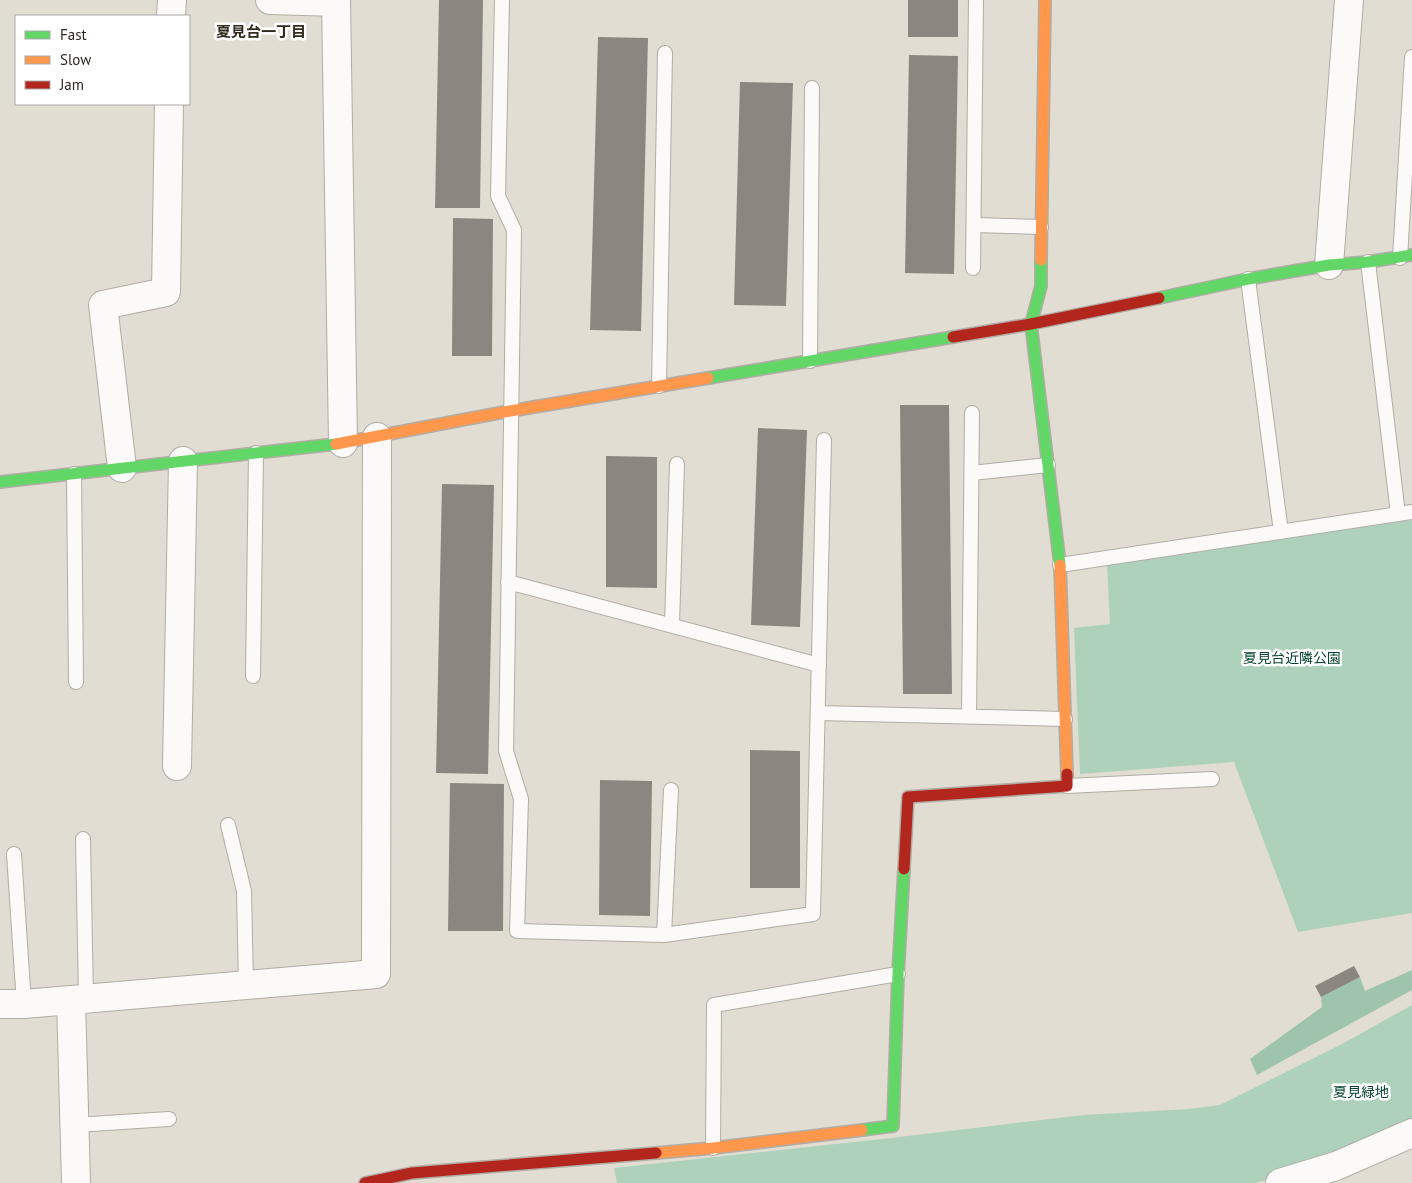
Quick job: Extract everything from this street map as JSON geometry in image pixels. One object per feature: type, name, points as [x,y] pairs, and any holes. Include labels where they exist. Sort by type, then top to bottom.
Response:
[{"type":"street","points":[[171,15],[172,0]]},
{"type":"street","points":[[270,0],[336,1],[343,443]]},
{"type":"street","points":[[365,1183],[713,1148],[892,1126],[908,797],[1067,786],[1060,565],[1030,324],[1040,286],[1045,0]]},
{"type":"street","points":[[1329,265],[1349,0]]},
{"type":"street","points":[[122,468],[103,305],[166,292],[170,105]]},
{"type":"street","points":[[0,482],[343,443],[510,411],[1030,324],[1248,279],[1329,265],[1368,262],[1406,256]]},
{"type":"street","points":[[12,1004],[376,974],[377,437]]},
{"type":"street","points":[[177,766],[183,461]]},
{"type":"street","points":[[76,1183],[75,1125],[78,999]]},
{"type":"street","points":[[1280,1183],[1336,1166],[1412,1133]]},
{"type":"lane","points":[[502,0],[498,196],[514,230],[506,751],[521,799],[517,931],[664,935],[814,914],[824,440]]},
{"type":"lane","points":[[973,268],[976,0]]},
{"type":"lane","points":[[659,386],[665,53]]},
{"type":"lane","points":[[1406,256],[1412,57]]},
{"type":"lane","points":[[810,361],[812,88]]},
{"type":"lane","points":[[974,225],[1041,226]]},
{"type":"lane","points":[[1060,565],[1405,513],[1368,262]]},
{"type":"lane","points":[[1248,279],[1281,532]]},
{"type":"lane","points":[[969,717],[972,413]]},
{"type":"lane","points":[[253,676],[256,453]]},
{"type":"lane","points":[[672,625],[677,464]]},
{"type":"lane","points":[[972,473],[1048,465]]},
{"type":"lane","points":[[74,474],[76,682]]},
{"type":"lane","points":[[508,582],[819,665]]},
{"type":"lane","points":[[818,713],[1065,718]]},
{"type":"lane","points":[[1067,786],[1212,779]]},
{"type":"lane","points":[[664,935],[671,790]]},
{"type":"lane","points":[[228,825],[244,891],[246,985]]},
{"type":"lane","points":[[78,999],[83,839]]},
{"type":"lane","points":[[12,1004],[14,854]]},
{"type":"lane","points":[[713,1148],[714,1005],[898,974]]},
{"type":"lane","points":[[75,1125],[169,1119]]},
{"type":"green space","name":"夏見台近隣公園","points":[[1412,520],[1412,913],[1298,932],[1234,762],[1080,774],[1074,628],[1110,624],[1107,563]]},
{"type":"green space","points":[[1412,970],[1412,990],[1257,1075],[1250,1059],[1322,1007],[1321,997],[1360,977],[1365,991]]},
{"type":"green space","name":"夏見緑地","points":[[1412,1005],[1412,1124],[1333,1160],[1255,1183],[617,1183],[614,1168],[1084,1115],[1189,1109],[1220,1105],[1342,1044]]},
{"type":"building","points":[[439,0],[483,0],[480,208],[435,208]]},
{"type":"building","points":[[908,0],[958,0],[958,37],[908,37]]},
{"type":"building","points":[[598,37],[648,38],[641,331],[590,330]]},
{"type":"building","points":[[909,55],[958,56],[954,274],[905,273]]},
{"type":"building","points":[[740,82],[793,83],[786,306],[734,305]]},
{"type":"building","points":[[453,218],[493,219],[492,356],[452,356]]},
{"type":"building","points":[[900,405],[949,405],[952,694],[903,694]]},
{"type":"building","points":[[758,428],[807,430],[800,627],[751,625]]},
{"type":"building","points":[[606,456],[657,457],[657,588],[606,587]]},
{"type":"building","points":[[442,484],[494,485],[488,774],[436,773]]},
{"type":"building","points":[[750,750],[800,751],[800,888],[750,888]]},
{"type":"building","points":[[600,780],[652,781],[650,916],[599,915]]},
{"type":"building","points":[[450,783],[504,784],[503,931],[448,931]]},
{"type":"building","points":[[1354,966],[1360,977],[1321,997],[1315,986]]},
{"type":"traffic: fast","points":[[1159,298],[1248,279],[1329,265],[1368,262],[1412,255]]},
{"type":"traffic: fast","points":[[1041,260],[1041,286],[1031,324],[1060,565]]},
{"type":"traffic: fast","points":[[708,378],[953,337]]},
{"type":"traffic: fast","points":[[0,482],[336,444]]},
{"type":"traffic: fast","points":[[862,1130],[893,1126],[898,974],[904,869]]},
{"type":"traffic: slow","points":[[1041,260],[1045,0]]},
{"type":"traffic: slow","points":[[336,444],[510,411],[708,378]]},
{"type":"traffic: slow","points":[[1060,565],[1067,774]]},
{"type":"traffic: slow","points":[[656,1153],[862,1130]]},
{"type":"traffic: jam","points":[[953,337],[1031,324],[1159,298]]},
{"type":"traffic: jam","points":[[904,869],[908,797],[1067,786],[1067,774]]},
{"type":"traffic: jam","points":[[365,1183],[412,1173],[656,1153]]},
{"type":"district","name":"夏見台一丁目","points":[[261,31]]}]
